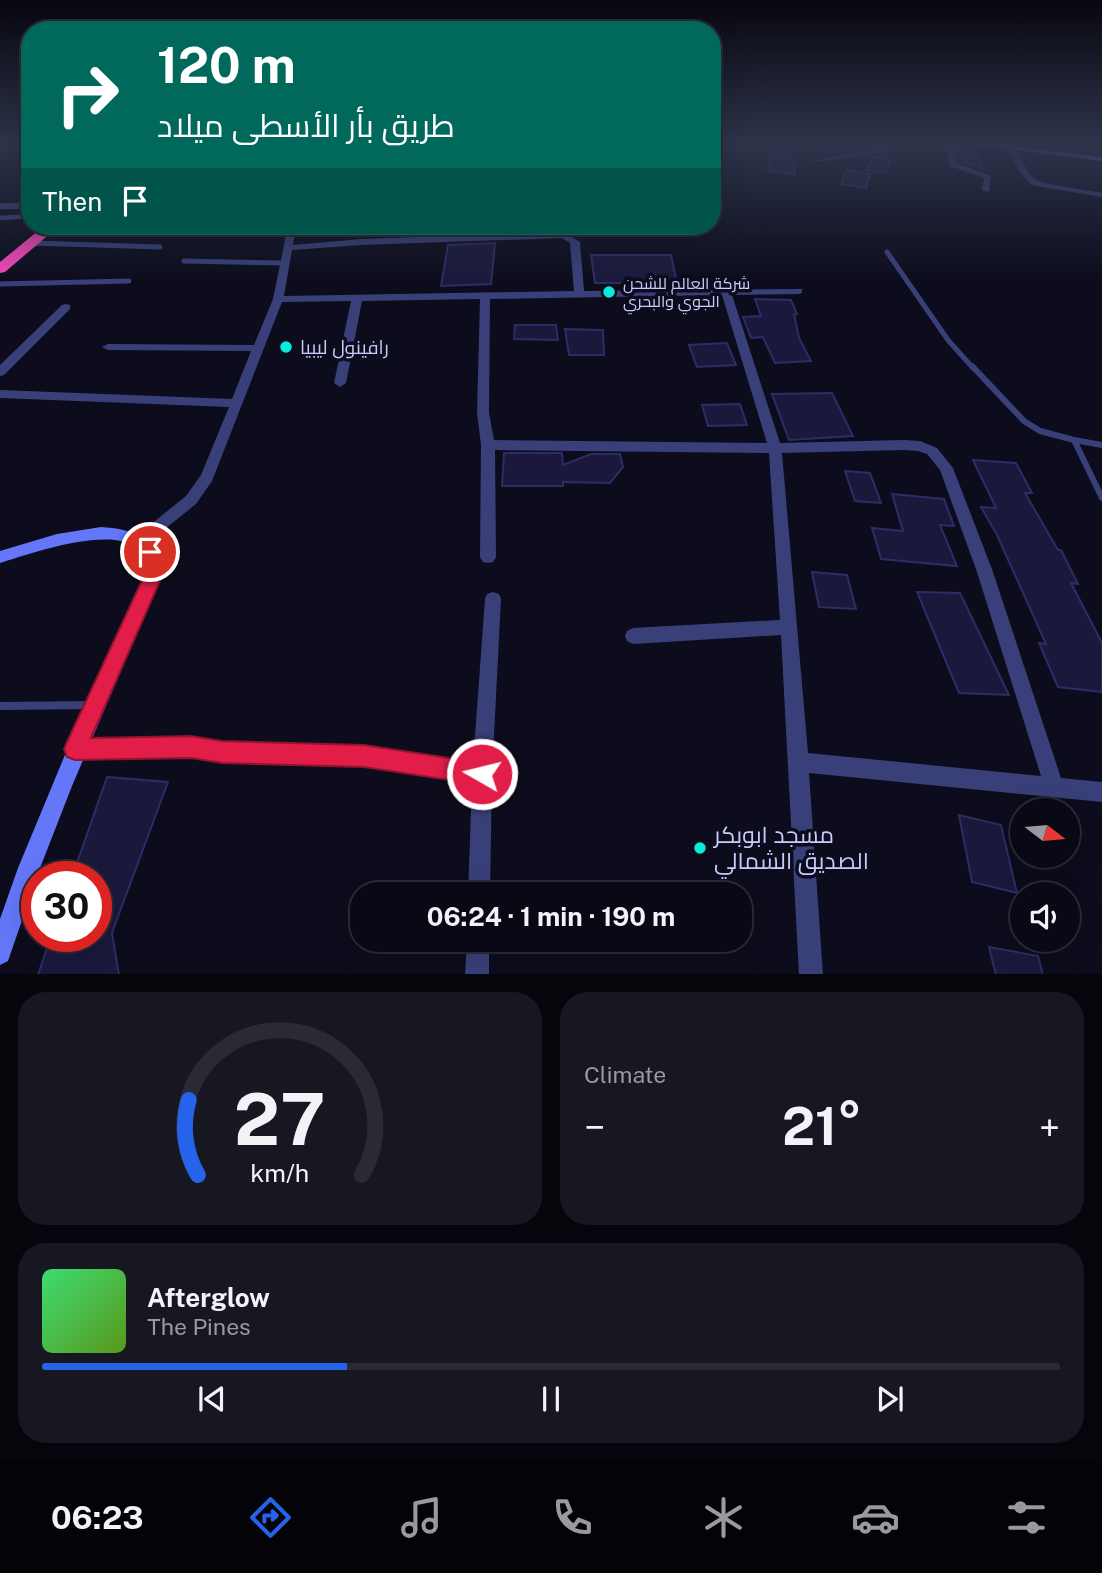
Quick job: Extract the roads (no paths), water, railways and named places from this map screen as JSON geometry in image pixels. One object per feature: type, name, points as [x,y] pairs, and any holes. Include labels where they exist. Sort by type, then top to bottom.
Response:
[{"type":"highway","points":[[0,253],[22,235]]},
{"type":"highway","points":[[0,269],[41,235]]},
{"type":"main road","points":[[0,557],[93,531],[140,541],[150,552],[154,564],[154,574],[75,749],[24,874],[0,953]]},
{"type":"street","points":[[1076,190],[1102,195]]},
{"type":"street","points":[[0,206],[21,206]]},
{"type":"street","points":[[140,541],[191,500],[200,488],[278,299],[290,235]]},
{"type":"street","points":[[287,248],[361,242],[564,235],[575,242],[579,294]]},
{"type":"street","points":[[278,299],[798,291]]},
{"type":"street","points":[[726,292],[775,448],[799,762],[811,974]]},
{"type":"street","points":[[485,297],[483,414],[488,445],[488,556]]},
{"type":"street","points":[[340,383],[357,298]]},
{"type":"street","points":[[0,372],[66,307]]},
{"type":"street","points":[[108,347],[258,348]]},
{"type":"street","points":[[0,394],[237,403]]},
{"type":"street","points":[[488,445],[775,448],[904,444],[920,446],[940,458],[985,572],[1054,786]]},
{"type":"street","points":[[479,882],[482,774],[493,599]]},
{"type":"street","points":[[633,636],[789,627]]},
{"type":"street","points":[[75,749],[191,747],[222,752],[364,756],[482,774]]},
{"type":"street","points":[[799,762],[1102,792]]},
{"type":"street","points":[[477,974],[478,952]]},
{"type":"lane","points":[[0,218],[21,217]]},
{"type":"lane","points":[[31,243],[160,247]]},
{"type":"lane","points":[[887,253],[948,340],[1024,421],[1040,431],[1102,445]]},
{"type":"lane","points":[[184,261],[284,263]]},
{"type":"lane","points":[[0,284],[129,281]]},
{"type":"lane","points":[[1074,440],[1102,498]]},
{"type":"lane","points":[[0,706],[96,705]]},
{"type":"place","name":"شركة العالم للشحن الجوي والبحري","points":[[609,292]]},
{"type":"place","name":"رافينول ليبيا","points":[[286,347]]},
{"type":"place","name":"مسجد ابوبكر الصديق الشمالي","points":[[700,848]]}]
